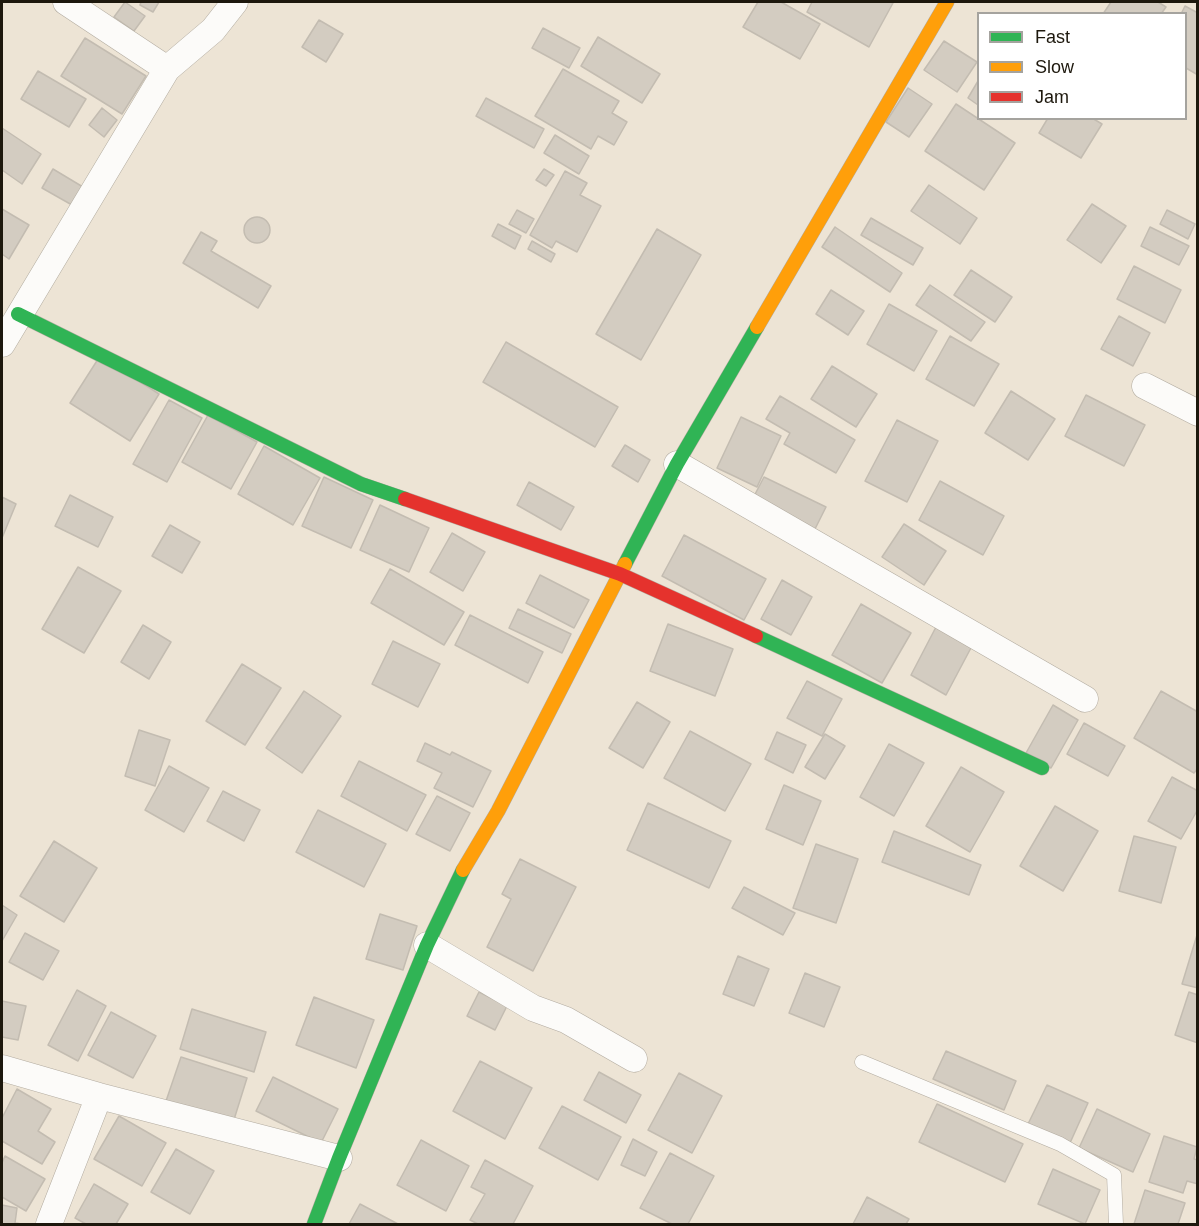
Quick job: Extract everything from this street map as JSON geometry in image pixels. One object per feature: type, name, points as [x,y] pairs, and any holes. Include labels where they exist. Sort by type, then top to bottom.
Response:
[{"type":"street","points":[[66,2],[167,69]]},
{"type":"street","points":[[2,344],[167,69],[213,30],[235,2]]},
{"type":"street","points":[[315,1224],[339,1158],[427,945],[456,881],[498,811],[677,464],[947,2]]},
{"type":"street","points":[[18,314],[361,484],[620,574],[1042,768]]},
{"type":"street","points":[[1145,386],[1197,413]]},
{"type":"street","points":[[677,464],[1085,699]]},
{"type":"street","points":[[427,945],[533,1008],[566,1020],[634,1059]]},
{"type":"street","points":[[2,1068],[99,1096],[339,1158]]},
{"type":"street","points":[[49,1224],[99,1096]]},
{"type":"lane","points":[[862,1062],[1059,1144],[1114,1175],[1116,1224]]},
{"type":"building","points":[[125,2],[145,16],[134,31],[114,17]]},
{"type":"building","points":[[141,2],[159,2],[153,12],[140,5]]},
{"type":"building","points":[[758,2],[781,2],[820,24],[800,59],[743,27]]},
{"type":"building","points":[[812,2],[893,3],[869,47],[807,12]]},
{"type":"building","points":[[1111,2],[1158,2],[1166,7],[1162,12],[1104,12]]},
{"type":"building","points":[[1185,6],[1198,13],[1198,75],[1187,69],[1187,12],[1182,12]]},
{"type":"building","points":[[319,20],[343,34],[326,62],[302,47]]},
{"type":"building","points":[[543,28],[580,48],[569,68],[532,48]]},
{"type":"building","points":[[598,37],[660,74],[642,103],[581,66]]},
{"type":"building","points":[[85,38],[146,76],[122,114],[61,76]]},
{"type":"building","points":[[944,41],[977,62],[957,92],[924,70]]},
{"type":"building","points":[[563,69],[619,101],[612,113],[627,122],[614,145],[598,136],[591,149],[535,116]]},
{"type":"building","points":[[38,71],[86,99],[69,127],[21,99]]},
{"type":"building","points":[[977,83],[977,104],[968,98]]},
{"type":"building","points":[[908,88],[932,104],[909,137],[886,122]]},
{"type":"building","points":[[486,98],[544,129],[534,148],[476,116]]},
{"type":"building","points":[[956,104],[1015,143],[984,190],[925,151]]},
{"type":"building","points":[[102,108],[117,120],[104,137],[89,125]]},
{"type":"building","points":[[1047,120],[1095,120],[1102,124],[1081,158],[1039,133]]},
{"type":"building","points":[[2,128],[41,154],[22,184],[2,170]]},
{"type":"building","points":[[555,135],[589,156],[579,174],[544,153]]},
{"type":"building","points":[[53,169],[83,187],[72,205],[42,188]]},
{"type":"building","points":[[544,169],[554,175],[546,186],[536,180]]},
{"type":"building","points":[[565,171],[587,183],[580,195],[601,206],[577,252],[556,241],[552,248],[530,235]]},
{"type":"building","points":[[929,185],[977,218],[960,244],[911,211]]},
{"type":"building","points":[[1092,204],[1126,226],[1101,263],[1067,240]]},
{"type":"building","points":[[2,209],[29,225],[9,259],[2,254]]},
{"type":"building","points":[[517,210],[534,219],[526,233],[509,224]]},
{"type":"building","points":[[1167,210],[1195,224],[1188,239],[1160,224]]},
{"type":"building","points":[[257,217],[266,221],[270,230],[266,239],[257,243],[248,239],[244,230],[248,221]]},
{"type":"building","points":[[871,218],[923,248],[913,265],[861,235]]},
{"type":"building","points":[[498,224],[521,236],[515,249],[492,236]]},
{"type":"building","points":[[835,227],[902,273],[890,292],[822,247]]},
{"type":"building","points":[[1150,227],[1189,246],[1179,265],[1141,246]]},
{"type":"building","points":[[657,229],[701,255],[641,360],[596,334]]},
{"type":"building","points":[[201,232],[217,241],[211,251],[271,286],[258,308],[183,263]]},
{"type":"building","points":[[532,241],[555,254],[551,262],[528,249]]},
{"type":"building","points":[[1134,266],[1181,290],[1165,323],[1117,299]]},
{"type":"building","points":[[971,270],[1012,297],[995,322],[954,295]]},
{"type":"building","points":[[930,285],[985,322],[971,341],[916,305]]},
{"type":"building","points":[[831,290],[864,311],[848,335],[816,314]]},
{"type":"building","points":[[889,304],[937,331],[914,371],[867,344]]},
{"type":"building","points":[[1119,316],[1150,333],[1133,366],[1101,349]]},
{"type":"building","points":[[950,336],[999,364],[974,406],[926,379]]},
{"type":"building","points":[[506,342],[618,407],[595,447],[483,382]]},
{"type":"building","points":[[100,356],[159,394],[130,441],[70,403]]},
{"type":"building","points":[[832,366],[877,394],[856,427],[811,399]]},
{"type":"building","points":[[1011,391],[1055,419],[1028,460],[985,433]]},
{"type":"building","points":[[1086,395],[1145,425],[1124,466],[1065,436]]},
{"type":"building","points":[[780,396],[855,440],[836,473],[784,444],[790,433],[766,419]]},
{"type":"building","points":[[169,400],[202,418],[167,482],[133,464]]},
{"type":"building","points":[[208,415],[257,442],[231,489],[182,462]]},
{"type":"building","points":[[741,417],[781,436],[757,487],[717,468]]},
{"type":"building","points":[[897,420],[938,441],[907,502],[865,481]]},
{"type":"building","points":[[625,445],[650,460],[638,482],[612,466]]},
{"type":"building","points":[[264,446],[320,478],[293,525],[238,494]]},
{"type":"building","points":[[324,477],[373,500],[351,548],[302,526]]},
{"type":"building","points":[[764,477],[826,507],[814,531],[752,500]]},
{"type":"building","points":[[940,481],[1004,516],[983,555],[919,520]]},
{"type":"building","points":[[529,482],[574,507],[561,530],[517,505]]},
{"type":"building","points":[[70,495],[113,517],[98,547],[55,526]]},
{"type":"building","points":[[2,497],[16,504],[2,538]]},
{"type":"building","points":[[380,505],[429,528],[409,572],[360,550]]},
{"type":"building","points":[[904,524],[946,551],[924,585],[882,557]]},
{"type":"building","points":[[170,525],[200,542],[182,573],[152,556]]},
{"type":"building","points":[[452,533],[485,552],[463,591],[430,572]]},
{"type":"building","points":[[684,535],[766,579],[744,620],[662,576]]},
{"type":"building","points":[[78,567],[121,591],[84,653],[42,629]]},
{"type":"building","points":[[390,569],[464,612],[444,645],[371,603]]},
{"type":"building","points":[[540,575],[589,600],[574,628],[526,603]]},
{"type":"building","points":[[782,580],[812,597],[791,635],[761,619]]},
{"type":"building","points":[[861,604],[911,633],[882,683],[832,655]]},
{"type":"building","points":[[518,609],[571,634],[562,653],[509,628]]},
{"type":"building","points":[[470,615],[543,652],[528,683],[455,645]]},
{"type":"building","points":[[668,624],[733,649],[715,696],[650,671]]},
{"type":"building","points":[[143,625],[171,642],[149,679],[121,662]]},
{"type":"building","points":[[936,627],[972,646],[946,695],[911,675]]},
{"type":"building","points":[[393,641],[440,664],[418,707],[372,684]]},
{"type":"building","points":[[242,664],[281,688],[245,745],[206,721]]},
{"type":"building","points":[[807,681],[842,699],[822,736],[787,718]]},
{"type":"building","points":[[304,691],[341,716],[302,773],[266,748]]},
{"type":"building","points":[[1161,691],[1198,712],[1198,768],[1194,773],[1134,738]]},
{"type":"building","points":[[637,702],[670,722],[643,768],[609,748]]},
{"type":"building","points":[[1053,705],[1078,720],[1051,768],[1026,753]]},
{"type":"building","points":[[1084,723],[1125,746],[1108,776],[1067,754]]},
{"type":"building","points":[[139,730],[170,740],[155,786],[125,776]]},
{"type":"building","points":[[690,731],[751,764],[725,811],[664,778]]},
{"type":"building","points":[[777,732],[806,745],[793,773],[765,759]]},
{"type":"building","points":[[825,734],[845,746],[825,779],[805,767]]},
{"type":"building","points":[[425,743],[450,755],[452,752],[491,771],[473,807],[434,788],[442,773],[417,761]]},
{"type":"building","points":[[889,744],[924,763],[894,816],[860,797]]},
{"type":"building","points":[[359,761],[426,795],[407,831],[341,796]]},
{"type":"building","points":[[169,766],[209,788],[184,832],[145,810]]},
{"type":"building","points":[[961,767],[1004,792],[970,852],[926,826]]},
{"type":"building","points":[[1172,777],[1198,791],[1198,809],[1181,839],[1148,821]]},
{"type":"building","points":[[784,785],[821,801],[803,845],[766,829]]},
{"type":"building","points":[[223,791],[260,810],[244,841],[207,821]]},
{"type":"building","points":[[437,796],[470,813],[450,851],[416,834]]},
{"type":"building","points":[[648,803],[731,841],[709,888],[627,850]]},
{"type":"building","points":[[1055,806],[1098,831],[1063,891],[1020,866]]},
{"type":"building","points":[[318,810],[386,844],[364,887],[296,852]]},
{"type":"building","points":[[894,831],[981,865],[969,895],[882,862]]},
{"type":"building","points":[[1134,836],[1176,847],[1161,903],[1119,891]]},
{"type":"building","points":[[54,841],[97,868],[64,922],[20,896]]},
{"type":"building","points":[[816,844],[858,859],[836,923],[793,908]]},
{"type":"building","points":[[520,859],[576,887],[533,971],[487,947],[511,899],[502,894]]},
{"type":"building","points":[[744,887],[795,913],[783,935],[732,908]]},
{"type":"building","points":[[2,905],[17,915],[2,941]]},
{"type":"building","points":[[380,914],[417,926],[403,970],[366,959]]},
{"type":"building","points":[[25,933],[59,951],[43,980],[9,962]]},
{"type":"building","points":[[1198,935],[1198,988],[1182,984]]},
{"type":"building","points":[[738,956],[769,969],[754,1006],[723,994]]},
{"type":"building","points":[[805,973],[840,987],[824,1027],[789,1013]]},
{"type":"building","points":[[77,990],[106,1006],[78,1061],[48,1045]]},
{"type":"building","points":[[479,992],[507,1006],[495,1030],[467,1016]]},
{"type":"building","points":[[1189,992],[1198,995],[1198,1043],[1175,1035]]},
{"type":"building","points":[[314,997],[374,1020],[356,1068],[296,1045]]},
{"type":"building","points":[[2,1001],[26,1006],[18,1040],[2,1037]]},
{"type":"building","points":[[192,1009],[266,1032],[254,1072],[180,1049]]},
{"type":"building","points":[[111,1012],[156,1036],[133,1078],[88,1055]]},
{"type":"building","points":[[946,1051],[1016,1081],[1004,1110],[933,1079]]},
{"type":"building","points":[[181,1057],[247,1078],[232,1126],[165,1104]]},
{"type":"building","points":[[480,1061],[532,1088],[505,1139],[453,1111]]},
{"type":"building","points":[[599,1072],[641,1095],[626,1123],[584,1100]]},
{"type":"building","points":[[679,1073],[722,1096],[692,1153],[648,1130]]},
{"type":"building","points":[[273,1077],[338,1109],[321,1143],[256,1111]]},
{"type":"building","points":[[1047,1085],[1088,1103],[1070,1143],[1028,1124]]},
{"type":"building","points":[[17,1089],[51,1109],[38,1131],[55,1142],[42,1164],[2,1141],[2,1118]]},
{"type":"building","points":[[937,1104],[1023,1144],[1005,1182],[919,1142]]},
{"type":"building","points":[[562,1106],[621,1137],[598,1180],[539,1148]]},
{"type":"building","points":[[1097,1109],[1150,1134],[1133,1172],[1079,1148]]},
{"type":"building","points":[[119,1116],[166,1143],[142,1186],[94,1159]]},
{"type":"building","points":[[1164,1136],[1197,1147],[1194,1159],[1198,1160],[1198,1184],[1187,1181],[1183,1193],[1149,1182]]},
{"type":"building","points":[[633,1139],[657,1152],[645,1176],[621,1165]]},
{"type":"building","points":[[421,1140],[469,1166],[446,1211],[397,1185]]},
{"type":"building","points":[[176,1149],[214,1171],[190,1214],[151,1192]]},
{"type":"building","points":[[670,1153],[714,1176],[688,1224],[672,1224],[640,1208]]},
{"type":"building","points":[[5,1156],[45,1179],[26,1211],[2,1197],[2,1163]]},
{"type":"building","points":[[485,1160],[533,1186],[513,1224],[478,1224],[470,1220],[485,1194],[471,1187]]},
{"type":"building","points":[[1053,1169],[1100,1190],[1085,1224],[1038,1204]]},
{"type":"building","points":[[94,1184],[128,1204],[116,1224],[86,1224],[75,1218]]},
{"type":"building","points":[[1145,1190],[1185,1203],[1178,1224],[1134,1224]]},
{"type":"building","points":[[867,1197],[909,1219],[906,1224],[853,1224]]},
{"type":"building","points":[[360,1204],[398,1224],[349,1224]]},
{"type":"building","points":[[2,1205],[17,1208],[15,1223],[22,1224],[2,1224]]},
{"type":"traffic: fast","points":[[18,314],[361,484],[405,499]]},
{"type":"traffic: fast","points":[[625,564],[677,464],[757,327]]},
{"type":"traffic: fast","points":[[756,636],[1042,768]]},
{"type":"traffic: fast","points":[[314,1224],[427,945],[463,870]]},
{"type":"traffic: slow","points":[[757,327],[947,2]]},
{"type":"traffic: slow","points":[[463,870],[498,811],[625,564]]},
{"type":"traffic: jam","points":[[405,499],[620,574],[756,636]]}]
